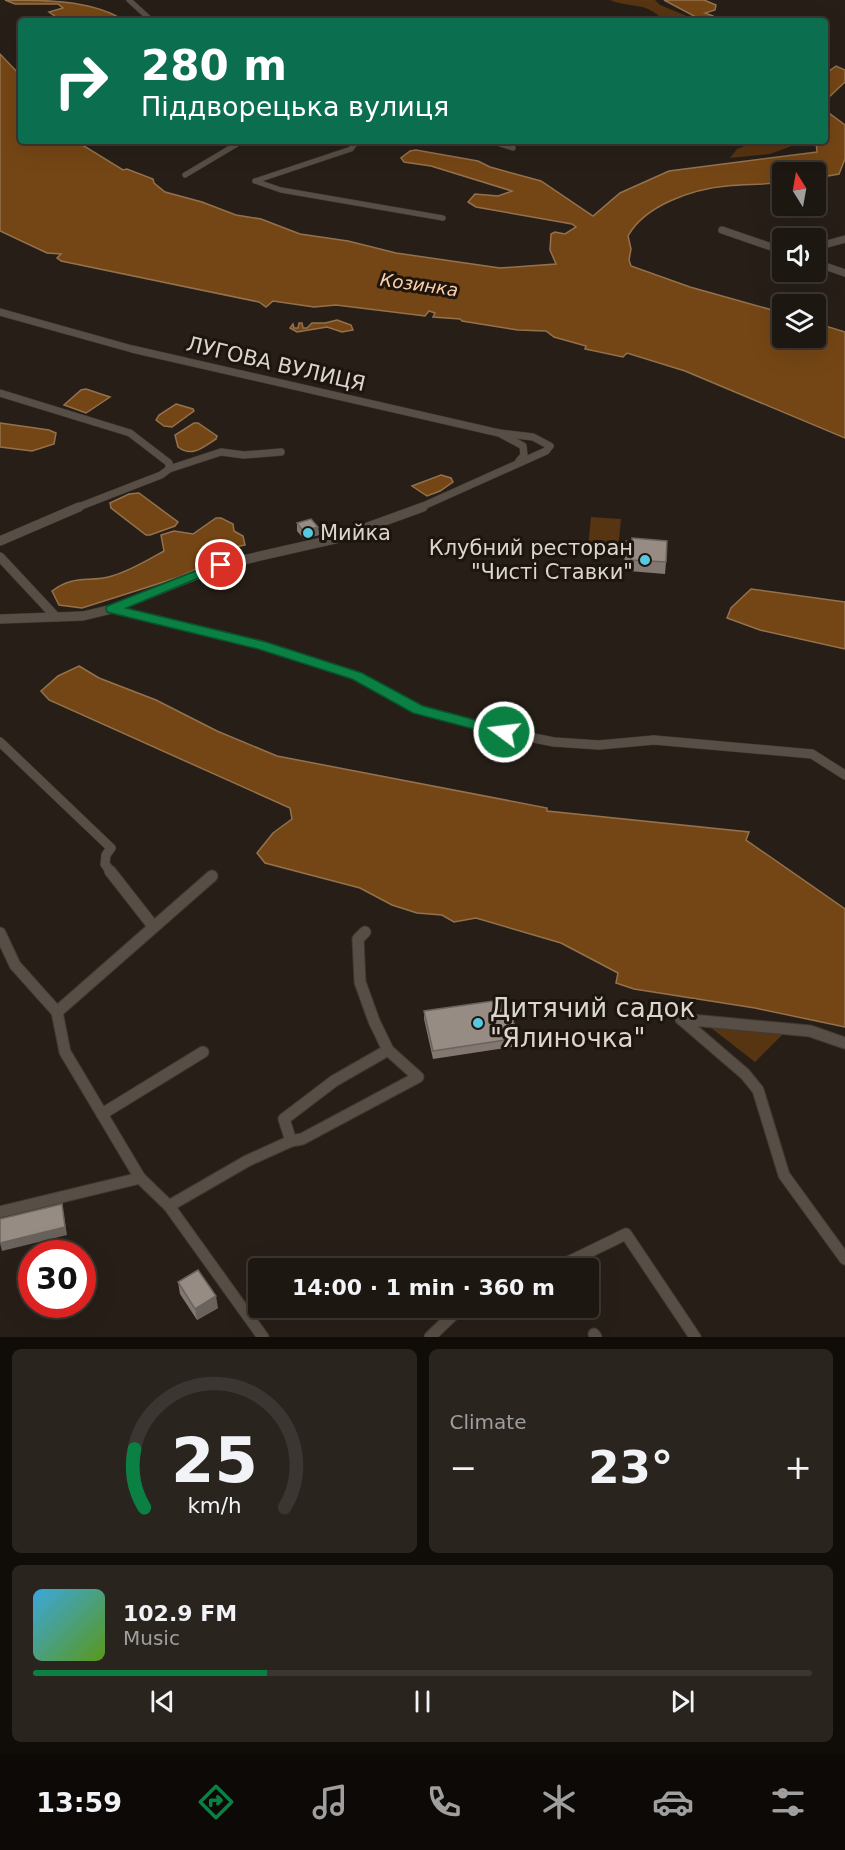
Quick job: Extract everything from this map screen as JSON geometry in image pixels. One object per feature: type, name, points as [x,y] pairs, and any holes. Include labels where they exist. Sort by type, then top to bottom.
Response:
[{"type":"street","points":[[129,0],[149,18]]},
{"type":"street","points":[[185,175],[237,144]]},
{"type":"street","points":[[355,144],[351,149],[255,181],[281,190],[443,218]]},
{"type":"street","points":[[500,144],[513,148]]},
{"type":"street","points":[[722,230],[772,247]]},
{"type":"street","points":[[826,244],[845,239]]},
{"type":"street","points":[[826,266],[845,273]]},
{"type":"street","name":"ЛУГОВА ВУЛИЦЯ","points":[[0,312],[132,349],[499,433],[524,446],[524,455],[517,464]]},
{"type":"street","points":[[0,393],[130,433],[169,463],[169,469]]},
{"type":"street","points":[[0,619],[83,616],[112,609],[221,565],[334,539],[433,504],[546,451],[549,444],[534,438],[499,433]]},
{"type":"street","points":[[0,541],[82,504],[161,475],[169,469],[221,452],[244,455],[281,452]]},
{"type":"street","points":[[0,557],[56,617]]},
{"type":"street","points":[[112,609],[261,645],[357,676],[418,710],[504,732],[554,742],[599,745],[654,740],[812,754],[845,774]]},
{"type":"street","points":[[0,742],[111,848],[106,855],[105,864],[153,926]]},
{"type":"street","points":[[57,1012],[212,876]]},
{"type":"street","points":[[169,1206],[247,1161],[291,1141],[302,1139],[418,1077],[388,1050],[360,982],[358,939],[365,932]]},
{"type":"street","points":[[0,933],[15,965],[57,1012],[65,1052],[140,1178],[169,1206],[263,1337]]},
{"type":"street","points":[[845,1043],[810,1031],[681,1019],[745,1074],[758,1090],[784,1175],[845,1259]]},
{"type":"street","points":[[291,1141],[284,1119],[334,1082],[388,1050]]},
{"type":"street","points":[[102,1114],[203,1052]]},
{"type":"street","points":[[0,1212],[140,1178]]},
{"type":"street","points":[[577,1258],[626,1234],[695,1337]]},
{"type":"street","points":[[430,1337],[450,1318]]},
{"type":"shaded area","points":[[610,0],[655,0],[660,5],[689,17],[662,18],[645,8]]},
{"type":"shaded area","points":[[750,144],[797,144],[770,154],[730,158],[737,149]]},
{"type":"shaded area","points":[[591,517],[621,519],[618,549],[588,547]]},
{"type":"shaded area","points":[[706,1024],[785,1032],[755,1062]]},
{"type":"water","points":[[5,0],[80,4],[120,18],[58,18],[49,12],[63,8],[58,4],[15,4]]},
{"type":"water","points":[[664,0],[704,0],[716,5],[715,10],[705,13],[713,16],[712,18],[696,17]]},
{"type":"water","name":"Козинка","points":[[0,54],[18,73],[18,144],[81,144],[123,170],[127,169],[153,179],[154,183],[165,192],[202,202],[236,215],[261,219],[300,234],[348,241],[396,253],[500,268],[556,264],[550,250],[551,234],[555,232],[565,234],[576,227],[572,224],[476,207],[468,202],[475,194],[498,196],[512,191],[431,166],[404,162],[401,158],[410,151],[416,150],[478,161],[490,167],[541,181],[593,216],[620,193],[669,171],[817,152],[816,144],[828,144],[828,98],[829,113],[845,125],[845,159],[839,174],[826,176],[826,162],[772,162],[772,184],[714,188],[671,200],[646,216],[628,236],[631,249],[629,260],[631,266],[690,287],[772,310],[772,348],[826,348],[826,326],[845,332],[845,438],[685,371],[627,353],[623,357],[585,349],[586,346],[554,337],[546,331],[518,330],[460,319],[433,317],[435,313],[429,311],[425,316],[336,305],[314,307],[273,301],[266,307],[259,302],[61,261],[57,258],[61,254],[47,253],[0,231]]},
{"type":"water","points":[[836,66],[845,70],[845,82],[828,98],[828,72]]},
{"type":"water","points":[[337,320],[351,325],[353,330],[342,332],[327,327],[297,332],[290,328],[293,324],[294,328],[298,328],[299,323],[302,323],[303,328],[307,328],[312,323]]},
{"type":"water","points":[[86,389],[110,397],[86,413],[64,405],[81,390]]},
{"type":"water","points":[[176,404],[194,411],[172,427],[164,426],[156,420],[159,415]]},
{"type":"water","points":[[0,423],[49,430],[56,433],[54,444],[32,451],[0,447]]},
{"type":"water","points":[[194,423],[198,423],[217,436],[202,448],[188,452],[178,447],[175,435]]},
{"type":"water","points":[[441,475],[451,478],[453,482],[427,496],[412,486]]},
{"type":"water","points":[[139,493],[178,522],[175,526],[146,535],[111,508],[110,503],[129,494]]},
{"type":"water","points":[[216,518],[233,524],[234,531],[243,536],[245,545],[236,547],[228,555],[179,577],[82,608],[59,605],[52,591],[67,582],[104,578],[139,565],[164,551],[161,535],[174,531],[193,534]]},
{"type":"water","points":[[751,589],[845,602],[845,649],[760,630],[727,618],[731,608]]},
{"type":"water","points":[[79,666],[99,678],[156,700],[217,731],[277,756],[547,808],[547,811],[749,832],[746,840],[845,909],[845,1027],[755,1008],[634,989],[616,983],[618,973],[561,943],[476,918],[454,922],[442,915],[417,913],[392,905],[360,888],[265,863],[257,853],[273,833],[292,819],[290,808],[49,700],[41,691],[58,676]]},
{"type":"building","points":[[311,519],[318,527],[303,531],[297,523]]},
{"type":"building","points":[[632,538],[667,541],[666,562],[631,560],[631,555],[625,555],[626,541],[632,541]]},
{"type":"building","points":[[507,999],[518,1038],[433,1051],[424,1011]]},
{"type":"building","points":[[62,1204],[65,1227],[0,1243],[0,1219]]},
{"type":"building","points":[[198,1270],[216,1296],[195,1309],[178,1282]]},
{"type":"place","name":"Мийка","points":[[308,533]]},
{"type":"place","name":"Клубний ресторан \"Чисті Ставки\"","points":[[645,560]]},
{"type":"place","name":"Дитячий садок \"Ялиночка\"","points":[[478,1023]]},
{"type":"route","points":[[221,565],[112,609],[261,645],[357,676],[418,710],[504,732]]}]
